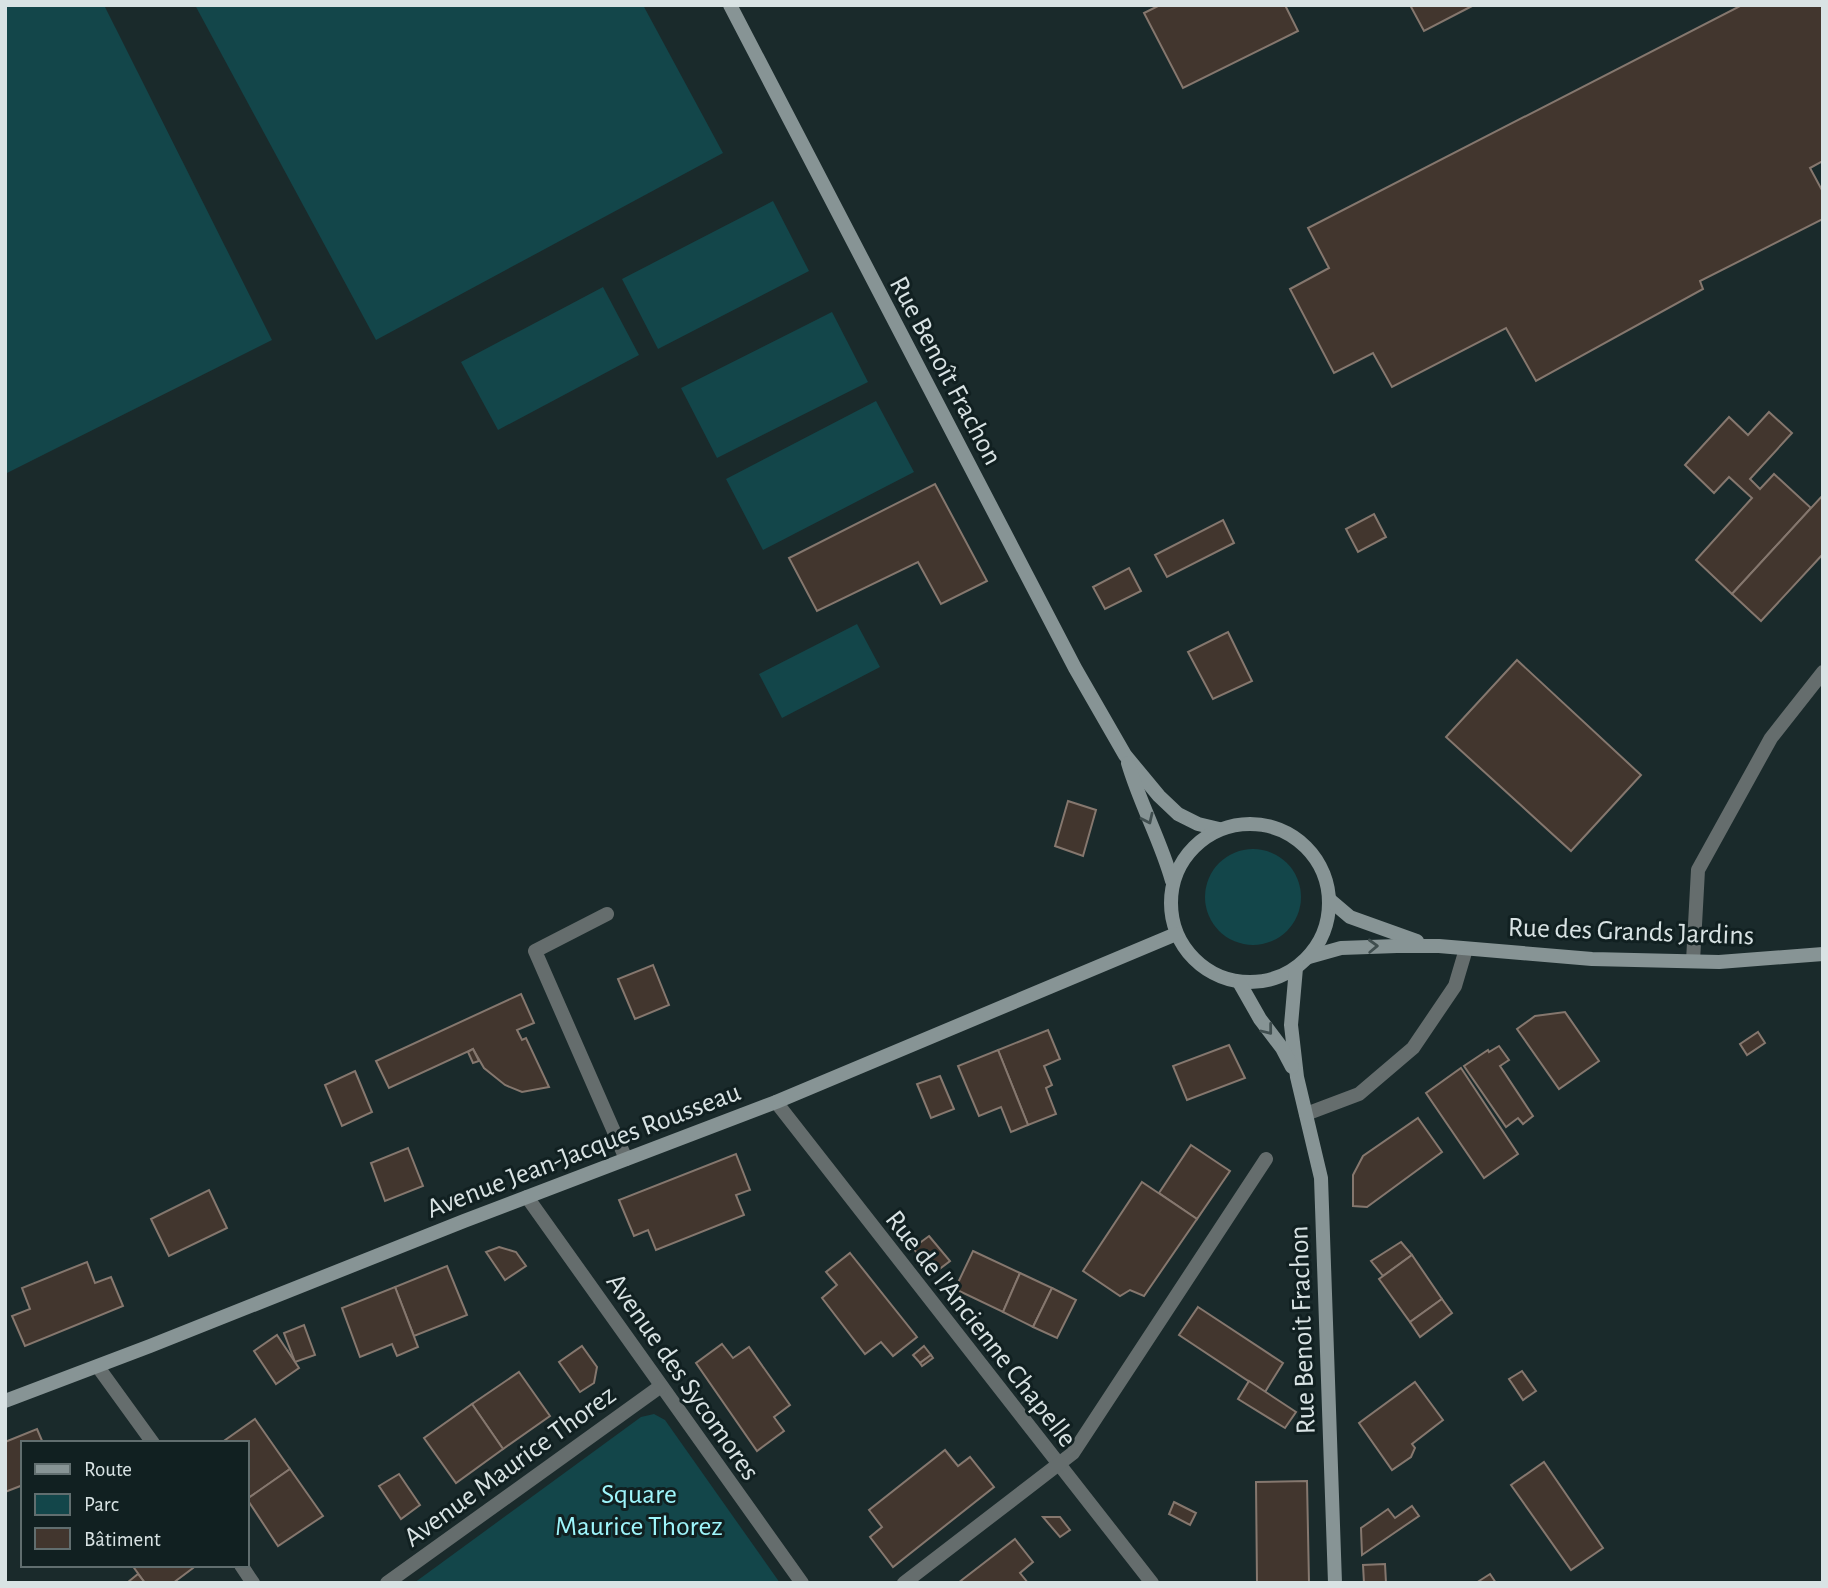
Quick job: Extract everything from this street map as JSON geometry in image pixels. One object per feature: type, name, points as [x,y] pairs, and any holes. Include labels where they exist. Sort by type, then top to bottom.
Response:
[{"type":"main road","name":"Rue Benoît Frachon","points":[[730,5],[1068,655],[1125,755]]},
{"type":"main road","points":[[1125,755],[1159,796],[1178,814],[1198,824],[1219,829]]},
{"type":"main road","points":[[1125,755],[1139,799],[1165,855],[1172,881],[1170,906],[1176,934],[1195,961],[1218,976],[1239,982],[1275,979],[1297,968],[1309,957],[1325,930],[1329,900],[1323,873],[1312,853],[1280,829],[1251,823],[1219,829],[1192,846],[1172,881]]},
{"type":"main road","points":[[1329,900],[1349,918],[1403,937],[1439,946]]},
{"type":"main road","name":"Avenue Jean-Jacques Rousseau","points":[[5,1401],[776,1102],[1176,934]]},
{"type":"main road","points":[[1309,957],[1341,948],[1439,946]]},
{"type":"main road","name":"Rue des Grands Jardins","points":[[1439,946],[1592,959],[1719,962],[1823,954]]},
{"type":"main road","points":[[1297,968],[1291,1025],[1297,1077]]},
{"type":"main road","points":[[1239,982],[1282,1048],[1297,1077]]},
{"type":"main road","name":"Rue Benoit Frachon","points":[[1297,1077],[1321,1178],[1335,1583]]},
{"type":"street","points":[[1693,961],[1698,870],[1771,738],[1823,672]]},
{"type":"street","points":[[607,914],[535,951],[626,1159]]},
{"type":"street","points":[[1306,1114],[1359,1094],[1413,1048],[1455,986],[1466,949]]},
{"type":"street","name":"Rue de l'Ancienne Chapelle","points":[[776,1102],[1152,1583]]},
{"type":"street","points":[[904,1583],[1073,1453],[1266,1160]]},
{"type":"street","name":"Avenue des Sycomores","points":[[527,1197],[802,1583]]},
{"type":"street","points":[[98,1367],[152,1441]]},
{"type":"street","name":"Avenue Maurice Thorez","points":[[387,1583],[661,1386]]},
{"type":"street","points":[[242,1567],[253,1583]]},
{"type":"green space","points":[[5,5],[104,5],[272,340],[5,474]]},
{"type":"green space","points":[[195,5],[643,5],[723,153],[376,340]]},
{"type":"green space","points":[[773,201],[809,271],[658,349],[622,279]]},
{"type":"green space","points":[[603,287],[639,355],[498,430],[461,362]]},
{"type":"green space","points":[[832,312],[868,382],[717,458],[681,388]]},
{"type":"green space","points":[[876,401],[914,472],[763,550],[726,479]]},
{"type":"green space","points":[[857,624],[880,667],[782,718],[759,674]]},
{"type":"green space","points":[[1253,849],[1271,853],[1287,863],[1297,879],[1301,897],[1297,915],[1287,931],[1271,941],[1253,945],[1235,941],[1219,931],[1209,915],[1205,897],[1209,879],[1219,863],[1235,853]]},
{"type":"green space","name":"Square Maurice Thorez","points":[[654,1414],[665,1420],[780,1583],[414,1583],[641,1417]]},
{"type":"building","points":[[1160,5],[1285,5],[1298,31],[1183,88],[1144,13]]},
{"type":"building","points":[[1410,5],[1474,5],[1424,31]]},
{"type":"building","points":[[1742,5],[1823,5],[1823,161],[1810,168],[1823,192],[1823,219],[1700,281],[1703,289],[1536,381],[1506,328],[1392,387],[1373,353],[1334,373],[1290,289],[1329,268],[1308,228]]},
{"type":"building","points":[[1769,412],[1792,433],[1750,479],[1760,489],[1774,474],[1811,508],[1732,594],[1696,560],[1752,498],[1729,477],[1714,493],[1685,465],[1729,417],[1748,435]]},
{"type":"building","points":[[935,484],[987,581],[941,604],[918,562],[817,611],[789,558]]},
{"type":"building","points":[[1823,495],[1823,554],[1761,621],[1732,594]]},
{"type":"building","points":[[1374,514],[1386,537],[1358,552],[1346,529]]},
{"type":"building","points":[[1223,520],[1234,543],[1167,577],[1155,555]]},
{"type":"building","points":[[1129,568],[1141,591],[1105,609],[1093,587]]},
{"type":"building","points":[[1228,632],[1252,681],[1213,699],[1188,652]]},
{"type":"building","points":[[1517,660],[1641,775],[1571,851],[1446,737]]},
{"type":"building","points":[[1068,801],[1096,810],[1083,856],[1055,846]]},
{"type":"building","points":[[653,965],[669,1005],[635,1019],[618,979]]},
{"type":"building","points":[[521,994],[534,1023],[517,1030],[522,1040],[526,1038],[549,1087],[522,1092],[505,1085],[484,1068],[473,1049],[389,1088],[376,1061]]},
{"type":"building","points":[[1565,1012],[1599,1061],[1559,1089],[1517,1029],[1535,1016]]},
{"type":"building","points":[[1048,1030],[1060,1059],[1044,1066],[1052,1085],[1046,1088],[1056,1114],[1028,1125],[998,1050]]},
{"type":"building","points":[[1758,1032],[1765,1043],[1747,1055],[1740,1044]]},
{"type":"building","points":[[1229,1045],[1245,1078],[1187,1100],[1173,1066]]},
{"type":"building","points":[[1499,1046],[1509,1060],[1500,1066],[1533,1116],[1523,1124],[1518,1118],[1506,1127],[1464,1066]]},
{"type":"building","points":[[473,1049],[479,1061],[473,1063],[468,1052]]},
{"type":"building","points":[[998,1050],[1028,1125],[1011,1132],[1001,1107],[979,1116],[958,1066]]},
{"type":"building","points":[[1461,1068],[1518,1154],[1484,1178],[1426,1093]]},
{"type":"building","points":[[355,1071],[372,1112],[342,1126],[325,1085]]},
{"type":"building","points":[[940,1076],[954,1109],[931,1118],[917,1084]]},
{"type":"building","points":[[1418,1118],[1442,1152],[1367,1207],[1353,1206],[1353,1175],[1363,1156]]},
{"type":"building","points":[[1191,1145],[1230,1171],[1197,1219],[1159,1193]]},
{"type":"building","points":[[408,1148],[423,1186],[385,1201],[371,1163]]},
{"type":"building","points":[[736,1154],[750,1190],[736,1195],[744,1215],[656,1250],[648,1230],[634,1236],[619,1200]]},
{"type":"building","points":[[1142,1182],[1197,1219],[1144,1296],[1130,1290],[1120,1296],[1083,1271]]},
{"type":"building","points":[[209,1190],[227,1228],[169,1256],[151,1219]]},
{"type":"building","points":[[929,1236],[950,1261],[933,1274],[913,1248]]},
{"type":"building","points":[[1401,1242],[1412,1255],[1383,1276],[1371,1261]]},
{"type":"building","points":[[499,1247],[516,1252],[526,1266],[505,1280],[486,1252]]},
{"type":"building","points":[[973,1251],[1020,1273],[1003,1312],[955,1289]]},
{"type":"building","points":[[850,1253],[917,1337],[893,1356],[881,1342],[865,1354],[822,1298],[837,1285],[826,1272]]},
{"type":"building","points":[[1412,1255],[1442,1299],[1410,1322],[1379,1279]]},
{"type":"building","points":[[87,1262],[95,1283],[111,1277],[123,1306],[25,1346],[12,1316],[30,1309],[22,1288]]},
{"type":"building","points":[[447,1266],[467,1315],[414,1336],[395,1287]]},
{"type":"building","points":[[1020,1273],[1052,1288],[1033,1327],[1003,1312]]},
{"type":"building","points":[[395,1287],[418,1347],[397,1356],[392,1344],[360,1357],[342,1308]]},
{"type":"building","points":[[1052,1288],[1076,1300],[1057,1338],[1033,1327]]},
{"type":"building","points":[[1442,1299],[1452,1313],[1420,1337],[1410,1322]]},
{"type":"building","points":[[1198,1307],[1283,1363],[1265,1392],[1179,1335]]},
{"type":"building","points":[[304,1325],[315,1355],[295,1362],[284,1333]]},
{"type":"building","points":[[277,1335],[299,1368],[276,1384],[254,1351]]},
{"type":"building","points":[[722,1344],[733,1358],[749,1347],[790,1405],[774,1417],[784,1431],[757,1451],[696,1363]]},
{"type":"building","points":[[582,1346],[597,1367],[594,1383],[580,1392],[559,1362]]},
{"type":"building","points":[[924,1346],[931,1355],[920,1363],[913,1355]]},
{"type":"building","points":[[931,1355],[933,1358],[922,1366],[920,1363]]},
{"type":"building","points":[[1522,1371],[1536,1391],[1523,1400],[1509,1379]]},
{"type":"building","points":[[519,1372],[550,1416],[503,1449],[472,1404]]},
{"type":"building","points":[[1249,1381],[1296,1412],[1285,1428],[1238,1399]]},
{"type":"building","points":[[1415,1382],[1443,1420],[1412,1444],[1415,1448],[1411,1457],[1392,1470],[1359,1423]]},
{"type":"building","points":[[472,1404],[503,1449],[456,1483],[424,1438]]},
{"type":"building","points":[[255,1419],[290,1469],[248,1498],[248,1441],[224,1441]]},
{"type":"building","points":[[37,1429],[42,1441],[21,1441],[21,1486],[5,1492],[5,1442]]},
{"type":"building","points":[[945,1450],[958,1466],[970,1457],[994,1487],[893,1567],[870,1537],[882,1527],[869,1510]]},
{"type":"building","points":[[1544,1462],[1603,1548],[1571,1570],[1511,1485]]},
{"type":"building","points":[[290,1469],[323,1516],[278,1546],[248,1498]]},
{"type":"building","points":[[399,1474],[420,1505],[401,1519],[379,1486]]},
{"type":"building","points":[[1307,1481],[1309,1583],[1257,1583],[1256,1482]]},
{"type":"building","points":[[1174,1502],[1196,1513],[1190,1525],[1169,1514]]},
{"type":"building","points":[[1412,1506],[1419,1516],[1362,1555],[1361,1528],[1388,1509],[1395,1518]]},
{"type":"building","points":[[1043,1517],[1060,1517],[1070,1530],[1060,1537]]},
{"type":"building","points":[[1015,1539],[1033,1562],[1020,1573],[1028,1583],[958,1583]]},
{"type":"building","points":[[1385,1564],[1386,1583],[1364,1583],[1363,1565]]},
{"type":"building","points":[[133,1567],[193,1568],[173,1583],[145,1583]]},
{"type":"building","points":[[138,1574],[145,1583],[128,1582]]},
{"type":"building","points":[[1490,1574],[1496,1583],[1476,1583]]}]
